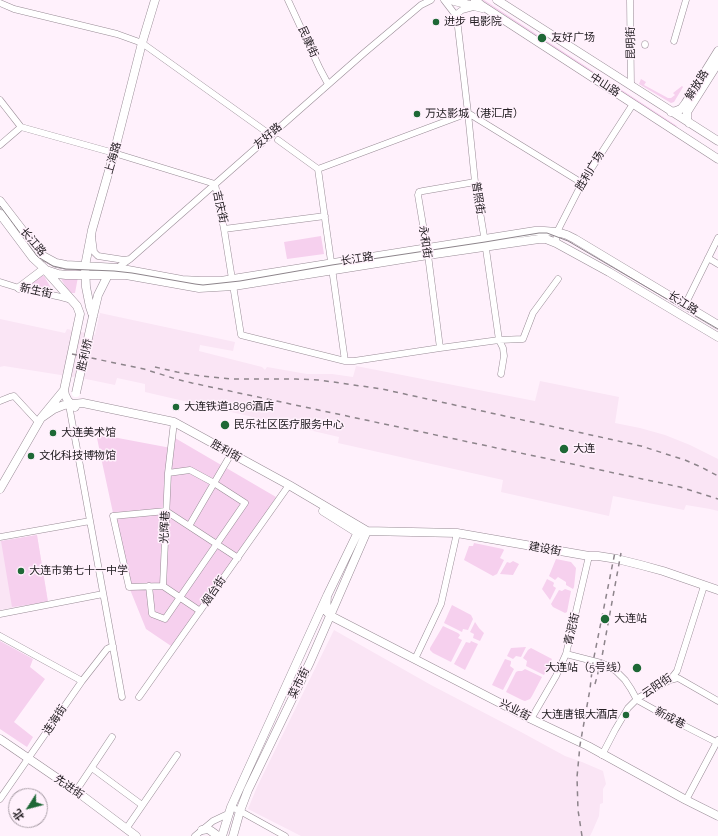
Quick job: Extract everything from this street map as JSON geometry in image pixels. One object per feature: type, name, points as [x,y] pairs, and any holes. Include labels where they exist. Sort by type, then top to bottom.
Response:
[{"type":"main road","name":"上海路","points":[[93,316],[86,287],[85,266],[92,230],[114,153],[154,0]]},
{"type":"main road","points":[[450,0],[482,7],[492,12]]},
{"type":"main road","points":[[475,0],[492,12]]},
{"type":"main road","name":"中山路","points":[[499,1],[718,141]]},
{"type":"main road","name":"中山路","points":[[492,12],[718,159]]},
{"type":"main road","name":"解放路","points":[[671,112],[681,109],[717,58]]},
{"type":"main road","name":"解放路","points":[[689,123],[687,119],[687,112],[717,58]]},
{"type":"main road","name":"长江路","points":[[0,201],[37,250],[43,256],[60,264],[117,268],[194,281],[233,283]]},
{"type":"main road","name":"长江路","points":[[0,214],[33,258],[45,270],[58,274],[126,275],[200,288],[485,243],[546,239],[609,272],[718,337]]},
{"type":"main road","name":"长江路","points":[[485,243],[544,230],[567,235],[671,295],[718,325]]},
{"type":"main road","points":[[108,275],[117,268]]},
{"type":"main road","points":[[19,288],[45,270],[72,300]]},
{"type":"main road","name":"胜利桥","points":[[83,403],[77,399],[76,393],[98,295],[108,275]]},
{"type":"main road","points":[[62,289],[69,295],[80,298],[86,287]]},
{"type":"main road","name":"胜利桥","points":[[64,390],[80,314],[77,306],[72,300]]},
{"type":"main road","points":[[40,420],[54,409],[64,405],[70,405],[64,390]]},
{"type":"main road","points":[[0,488],[40,420],[64,390]]},
{"type":"main road","name":"胜利街","points":[[70,405],[83,403],[174,424],[288,487],[362,531]]},
{"type":"main road","name":"胜利街","points":[[70,405],[174,424]]},
{"type":"main road","points":[[222,836],[229,810],[327,596],[362,531]]},
{"type":"main road","name":"建设街","points":[[362,531],[458,534],[589,556],[617,559],[663,571],[718,590]]},
{"type":"main road","name":"菜市街","points":[[233,836],[248,790],[331,616],[362,531]]},
{"type":"main road","points":[[327,596],[326,611],[331,616]]},
{"type":"main road","name":"兴业街","points":[[331,616],[531,719],[588,746],[718,816]]},
{"type":"main road","name":"先进街","points":[[0,739],[76,791],[136,836]]},
{"type":"main road","points":[[202,830],[211,831],[218,836]]},
{"type":"street","name":"民康街","points":[[288,0],[328,84]]},
{"type":"street","name":"友好路","points":[[117,268],[130,259],[422,3],[431,0]]},
{"type":"street","points":[[444,0],[457,19]]},
{"type":"street","name":"昆明街","points":[[630,0],[631,86]]},
{"type":"street","points":[[674,41],[686,0]]},
{"type":"street","points":[[0,4],[14,9],[117,34],[142,43],[265,131]]},
{"type":"street","points":[[457,19],[458,13],[462,10],[482,7]]},
{"type":"street","name":"普照街","points":[[457,19],[475,182],[499,340],[503,348],[504,356],[501,374]]},
{"type":"street","points":[[0,100],[21,127],[0,146]]},
{"type":"street","name":"胜利广场","points":[[556,243],[557,232],[582,183],[633,104]]},
{"type":"street","points":[[318,169],[468,113],[582,183]]},
{"type":"street","name":"吉庆街","points":[[21,127],[114,153],[215,184],[241,334],[345,361]]},
{"type":"street","points":[[278,140],[318,169],[345,361],[354,361],[499,340],[523,339],[533,313],[558,279]]},
{"type":"street","name":"永和街","points":[[440,348],[419,192],[475,182]]},
{"type":"street","points":[[224,229],[325,216]]},
{"type":"street","points":[[92,230],[94,252],[98,256],[124,260],[130,259]]},
{"type":"street","points":[[685,305],[718,238]]},
{"type":"street","points":[[708,258],[718,264]]},
{"type":"street","name":"新生街","points":[[0,282],[19,288],[61,296],[72,300]]},
{"type":"street","points":[[0,401],[14,396],[40,420]]},
{"type":"street","points":[[70,405],[122,697]]},
{"type":"street","name":"光辉巷","points":[[163,586],[168,473],[174,424]]},
{"type":"street","points":[[189,526],[230,456]]},
{"type":"street","points":[[149,586],[152,614],[165,619],[245,503],[214,483],[190,470],[168,473]]},
{"type":"street","name":"烟台街","points":[[138,699],[288,487]]},
{"type":"street","points":[[200,611],[163,586],[129,587],[113,516],[166,511],[238,558]]},
{"type":"street","points":[[0,537],[90,521]]},
{"type":"street","points":[[415,658],[441,604],[458,534]]},
{"type":"street","name":"青泥街","points":[[531,719],[556,676],[566,654],[589,556]]},
{"type":"street","name":"云阳街","points":[[602,754],[628,708],[638,698],[670,680],[677,671],[704,586]]},
{"type":"street","points":[[0,614],[104,594]]},
{"type":"street","points":[[0,636],[82,681]]},
{"type":"street","name":"连海街","points":[[0,799],[106,648],[113,646]]},
{"type":"street","points":[[566,654],[601,663],[616,671],[632,689],[637,700]]},
{"type":"street","points":[[670,680],[678,678],[718,701]]},
{"type":"street","name":"新成巷","points":[[637,700],[718,742]]},
{"type":"street","points":[[76,791],[112,737]]},
{"type":"street","points":[[686,800],[718,742]]},
{"type":"street","points":[[126,829],[177,755]]},
{"type":"street","points":[[92,768],[142,805]]},
{"type":"street","points":[[195,836],[229,810],[240,811],[285,836]]},
{"type":"shaded area","points":[[482,0],[677,126],[676,127],[653,113]]},
{"type":"shaded area","points":[[641,79],[646,82],[644,85],[668,98],[671,98],[675,95],[673,93],[682,86],[683,87],[674,102],[671,103],[639,84]]},
{"type":"shaded area","points":[[321,236],[324,254],[287,259],[284,242]]},
{"type":"shaded area","points":[[39,275],[44,276],[54,293],[27,286]]},
{"type":"shaded area","points":[[78,277],[75,293],[70,293],[61,279]]},
{"type":"shaded area","points":[[100,313],[235,342],[233,351],[200,345],[199,351],[262,367],[265,370],[267,367],[307,374],[332,374],[353,377],[356,366],[535,401],[540,381],[619,397],[615,423],[665,435],[690,445],[718,459],[718,511],[686,505],[684,510],[613,496],[609,516],[501,492],[503,480],[338,443],[339,437],[145,392],[145,384],[117,378],[115,385],[4,366],[0,367],[0,319],[65,333],[67,329],[95,335]]},
{"type":"shaded area","points":[[102,435],[171,448],[174,448],[175,438],[276,497],[238,558],[174,648],[146,629],[129,587],[97,438]]},
{"type":"shaded area","name":"大连市第七十一中学","points":[[37,535],[48,602],[0,610],[0,541]]},
{"type":"shaded area","name":"大连市第七十一中学","points":[[37,535],[48,602],[12,607],[1,541]]},
{"type":"shaded area","points":[[474,543],[504,550],[500,558],[504,560],[497,574],[493,576],[464,560],[469,546],[473,546]]},
{"type":"shaded area","points":[[556,559],[571,562],[576,568],[573,589],[566,585],[566,582],[558,577],[555,580],[549,576]]},
{"type":"shaded area","points":[[513,561],[519,564],[513,575],[500,574],[507,562],[510,563]]},
{"type":"shaded area","points":[[547,579],[554,583],[553,586],[556,588],[550,600],[542,589]]},
{"type":"shaded area","points":[[565,589],[571,591],[567,612],[565,613],[553,607],[551,604],[559,590],[562,591]]},
{"type":"shaded area","points":[[452,605],[471,615],[473,619],[468,630],[463,629],[462,632],[444,623]]},
{"type":"shaded area","points":[[475,622],[484,633],[480,641],[473,638],[474,634],[470,632]]},
{"type":"shaded area","points":[[443,626],[458,633],[460,635],[458,638],[462,640],[451,662],[430,650]]},
{"type":"shaded area","points":[[334,630],[431,685],[565,756],[603,771],[606,784],[603,789],[603,803],[600,804],[599,816],[590,836],[301,836],[248,809],[257,787]]},
{"type":"shaded area","points":[[0,641],[33,659],[30,667],[45,679],[14,722],[33,737],[27,747],[0,729]]},
{"type":"shaded area","points":[[471,641],[478,644],[465,670],[454,664],[466,642],[470,643]]},
{"type":"shaded area","points":[[526,647],[521,657],[516,656],[513,659],[507,656],[511,648]]},
{"type":"shaded area","points":[[531,648],[552,659],[544,675],[526,666],[527,661],[523,658]]},
{"type":"shaded area","points":[[505,659],[511,661],[510,666],[514,669],[503,690],[492,685]]},
{"type":"shaded area","points":[[525,669],[542,677],[530,699],[525,701],[506,692],[516,672]]},
{"type":"tram line","points":[[0,206],[38,257],[53,266],[66,269],[132,273],[203,285],[240,281],[332,265],[547,233],[568,241],[718,329]]},
{"type":"railway","points":[[72,354],[144,369],[192,383],[680,487],[718,499]]},
{"type":"railway","points":[[155,367],[201,376],[231,379],[319,380],[382,389],[641,446],[685,460],[718,476]]},
{"type":"railway","points":[[582,836],[578,810],[577,777],[580,745],[590,689],[593,662],[615,552]]},
{"type":"railway","points":[[595,684],[601,662],[621,553]]},
{"type":"place","name":"进步 电影院","points":[[436,22]]},
{"type":"place","name":"友好广场","points":[[542,38]]},
{"type":"place","name":"万达影城（港汇店）","points":[[417,114]]},
{"type":"place","name":"大连铁道1896酒店","points":[[176,407]]},
{"type":"place","name":"民乐社区医疗服务中心","points":[[225,425]]},
{"type":"place","name":"大连美术馆","points":[[53,433]]},
{"type":"place","name":"大连","points":[[564,449]]},
{"type":"place","name":"文化科技博物馆","points":[[31,456]]},
{"type":"place","name":"大连市第七十一中学","points":[[21,571]]},
{"type":"place","name":"大连站","points":[[605,619]]},
{"type":"place","name":"大连站（5号线）","points":[[637,668]]},
{"type":"place","name":"大连唐银大酒店","points":[[626,715]]}]
